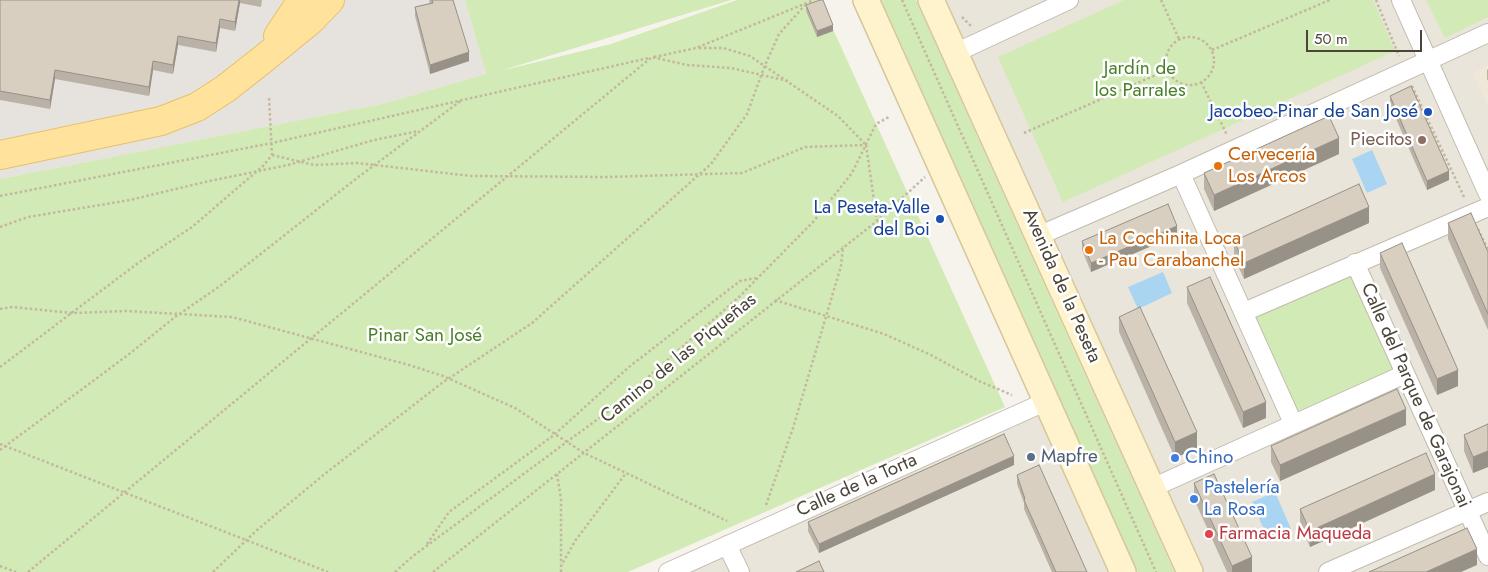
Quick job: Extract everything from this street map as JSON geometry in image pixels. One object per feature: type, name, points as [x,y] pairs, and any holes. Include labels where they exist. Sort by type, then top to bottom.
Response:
[{"type":"main road","points":[[262,60],[302,0]]},
{"type":"main road","points":[[0,155],[161,122],[197,107],[225,89],[262,60],[311,20],[330,0]]},
{"type":"street","points":[[866,0],[1123,572]]},
{"type":"street","name":"Avenida de la Peseta","points":[[931,0],[1190,572]]},
{"type":"street","points":[[955,53],[1069,0]]},
{"type":"street","points":[[1400,0],[1488,194]]},
{"type":"street","points":[[1038,236],[1181,174],[1488,33]]},
{"type":"street","points":[[1181,174],[1293,424]]},
{"type":"street","points":[[1244,312],[1488,207]]},
{"type":"street","name":"Calle del Parque de Garajonai","points":[[1355,263],[1488,556]]},
{"type":"street","points":[[1152,488],[1405,374]]},
{"type":"street","name":"Calle de la Torta","points":[[668,572],[1046,401]]},
{"type":"street","points":[[1328,572],[1488,502]]},
{"type":"street","points":[[728,545],[740,572]]},
{"type":"path","points":[[0,196],[272,143],[696,48],[814,0]]},
{"type":"path","points":[[902,0],[1156,572]]},
{"type":"path","points":[[1161,0],[1179,38]]},
{"type":"path","points":[[1212,50],[1330,0]]},
{"type":"path","points":[[1376,0],[1402,63]]},
{"type":"path","points":[[214,572],[246,540],[326,473],[448,379],[532,323],[711,164],[747,114],[765,65],[780,34],[807,3]]},
{"type":"path","points":[[960,15],[977,33]]},
{"type":"path","points":[[1194,37],[1202,39],[1212,50],[1214,65],[1207,78],[1201,82],[1186,85],[1172,77],[1167,70],[1166,55],[1173,43],[1179,38],[1194,37]]},
{"type":"path","points":[[696,48],[723,48],[750,56],[788,80],[838,116],[866,145],[877,220]]},
{"type":"path","points":[[652,58],[687,65],[731,68],[761,76],[788,80]]},
{"type":"path","points":[[28,572],[652,58]]},
{"type":"path","points":[[1024,133],[1167,70]]},
{"type":"path","points":[[1409,79],[1468,205]]},
{"type":"path","points":[[1201,82],[1234,149]]},
{"type":"path","points":[[0,367],[138,262],[192,227],[272,155],[269,97]]},
{"type":"path","points":[[0,450],[179,314],[220,286],[374,165],[463,99]]},
{"type":"path","name":"Camino de las Piqueñas","points":[[395,572],[425,547],[614,407],[757,278],[813,222],[852,173],[876,124],[888,117]]},
{"type":"path","points":[[0,227],[28,217],[130,200],[255,172],[374,140],[421,130]]},
{"type":"path","points":[[272,155],[314,165],[357,163],[471,176],[607,177],[742,172],[805,147],[866,145]]},
{"type":"path","name":"Camino de las Piqueñas","points":[[433,572],[877,220],[939,164]]},
{"type":"path","points":[[1477,226],[1488,250]]},
{"type":"path","points":[[766,505],[793,428],[841,266],[843,246]]},
{"type":"path","points":[[425,547],[450,512],[556,433],[629,367],[740,281],[757,278]]},
{"type":"path","points":[[775,300],[826,314],[884,334],[929,354],[978,381],[1012,395]]},
{"type":"path","points":[[0,308],[12,307],[73,313],[126,311],[232,317],[409,365],[448,379],[515,408],[584,453],[727,521]]},
{"type":"path","points":[[0,444],[328,572]]},
{"type":"path","points":[[561,566],[575,542],[626,473]]},
{"type":"path","points":[[557,474],[561,499],[561,572]]},
{"type":"path","points":[[0,566],[16,572]]},
{"type":"shaded area","points":[[0,0],[465,0],[486,74],[386,103],[0,179]]},
{"type":"shaded area","points":[[941,0],[1488,0],[1488,572],[692,572],[1114,370],[1067,277]]},
{"type":"shaded area","points":[[1488,66],[1488,107],[1473,72]]},
{"type":"green space","name":"Pinar San José","points":[[465,0],[731,0],[500,71],[611,44],[737,0],[817,0],[822,5],[1005,407],[628,572],[0,572],[0,179],[386,103],[486,74]]},
{"type":"green space","points":[[881,0],[916,0],[1174,572],[1138,572]]},
{"type":"green space","name":"Jardín de los Parrales","points":[[1124,0],[1373,0],[1395,51],[1063,202],[998,57]]},
{"type":"green space","points":[[1426,0],[1488,0],[1488,17],[1445,38]]},
{"type":"green space","points":[[1355,263],[1405,374],[1293,423],[1244,312]]},
{"type":"water","points":[[1372,150],[1387,184],[1367,193],[1352,159]]},
{"type":"water","points":[[1163,272],[1172,293],[1138,309],[1128,287]]},
{"type":"water","points":[[1275,492],[1291,529],[1268,539],[1252,502]]},
{"type":"building","points":[[0,0],[239,0],[235,22],[220,19],[216,43],[178,36],[173,65],[153,61],[149,87],[55,70],[50,100],[0,91]]},
{"type":"building","points":[[432,0],[453,0],[469,52],[430,65],[415,7],[433,3]]},
{"type":"building","points":[[823,0],[833,25],[817,31],[806,5]]},
{"type":"building","points":[[1411,86],[1449,171],[1427,181],[1390,96]]},
{"type":"building","points":[[1329,116],[1339,138],[1214,195],[1204,173]]},
{"type":"building","points":[[1359,184],[1369,207],[1244,263],[1234,241]]},
{"type":"building","points":[[1168,204],[1177,226],[1091,263],[1082,241]]},
{"type":"building","points":[[1471,213],[1488,252],[1488,314],[1448,223]]},
{"type":"building","points":[[1402,243],[1458,370],[1437,379],[1380,253]]},
{"type":"building","points":[[1210,277],[1266,402],[1243,412],[1187,287]]},
{"type":"building","points":[[1140,307],[1197,432],[1175,442],[1119,317]]},
{"type":"building","points":[[1397,389],[1406,409],[1280,465],[1271,446]]},
{"type":"building","points":[[1488,424],[1488,451],[1473,457],[1464,435]]},
{"type":"building","points":[[1004,434],[1014,456],[819,544],[808,522]]},
{"type":"building","points":[[1426,453],[1435,474],[1310,531],[1300,509]]},
{"type":"building","points":[[1039,465],[1087,572],[1056,572],[1024,500],[1017,475]]},
{"type":"building","points":[[1214,474],[1252,557],[1232,566],[1194,483]]},
{"type":"building","points":[[1467,528],[1477,549],[1426,572],[1369,572]]},
{"type":"building","points":[[819,561],[824,572],[796,572]]},
{"type":"place","name":"Jacobeo-Pinar de San José","points":[[1428,112]]},
{"type":"place","name":"Piecitos","points":[[1422,140]]},
{"type":"place","name":"Cervecería Los Arcos","points":[[1218,166]]},
{"type":"place","name":"La Peseta-Valle del Boi","points":[[940,219]]},
{"type":"place","name":"La Cochinita Loca - Pau Carabanchel","points":[[1089,250]]},
{"type":"place","name":"Mapfre","points":[[1031,457]]},
{"type":"place","name":"Chino","points":[[1175,458]]},
{"type":"place","name":"Pastelería La Rosa","points":[[1194,499]]},
{"type":"place","name":"Farmacia Maqueda","points":[[1209,534]]}]
